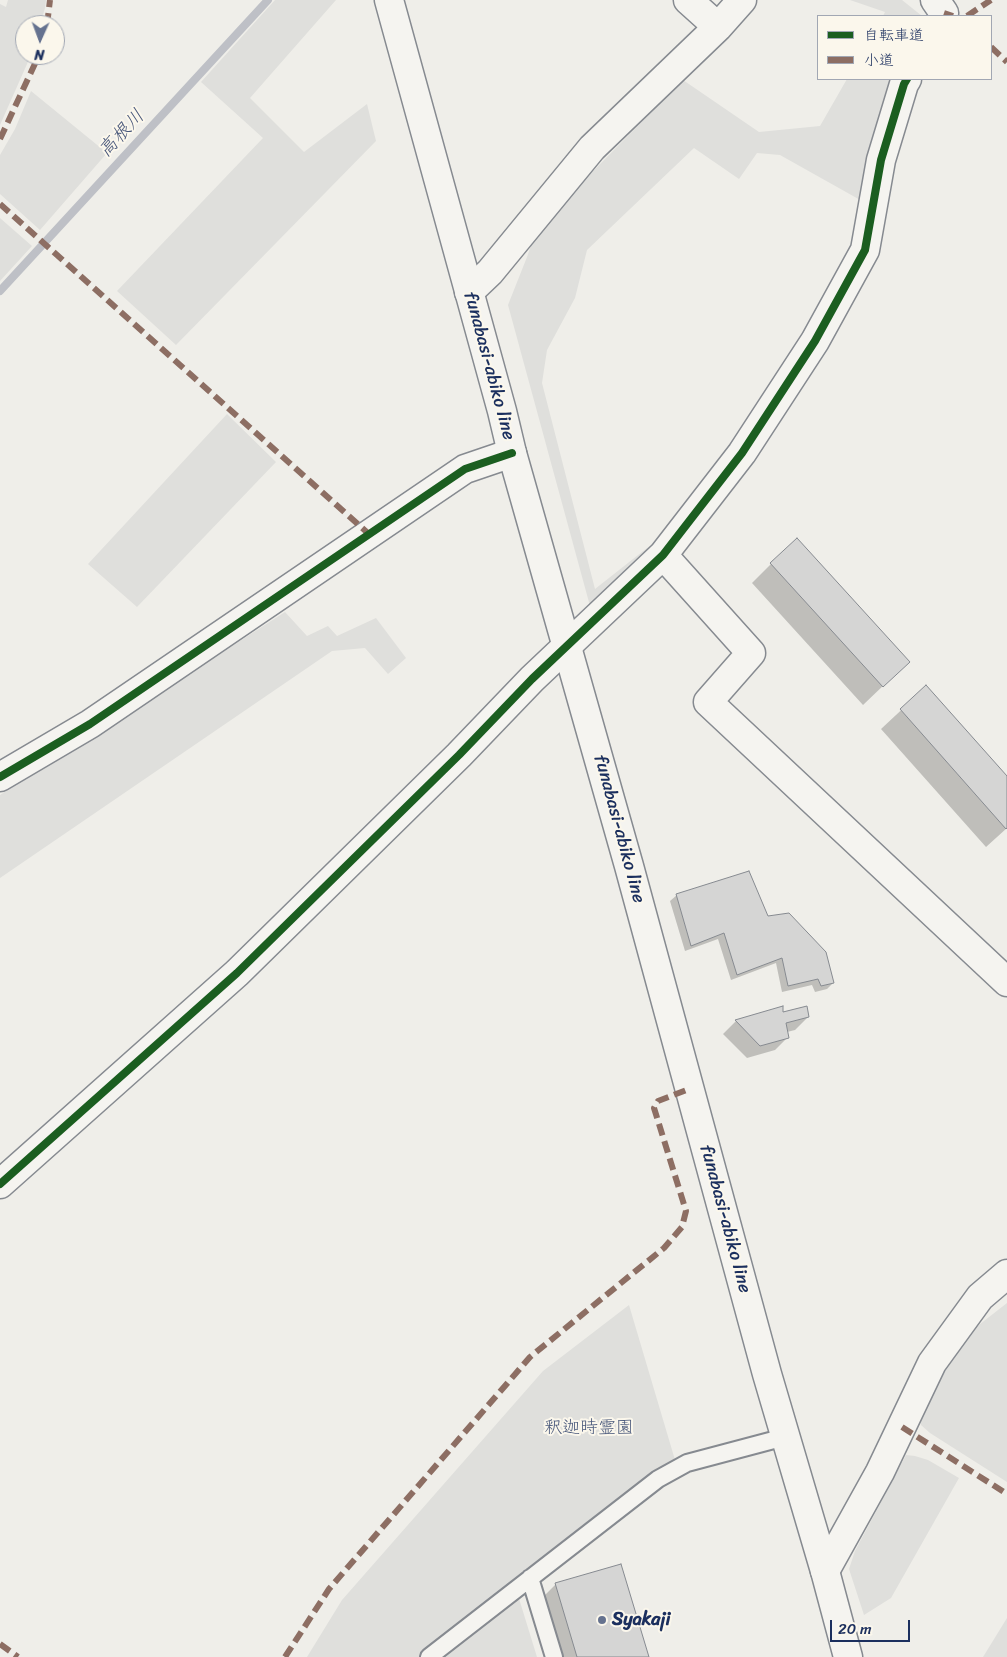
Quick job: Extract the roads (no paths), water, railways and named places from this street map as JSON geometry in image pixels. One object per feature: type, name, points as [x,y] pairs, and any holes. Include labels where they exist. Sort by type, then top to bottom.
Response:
[{"type":"street","name":"funabasi-abiko line","points":[[389,0],[470,292],[512,453],[568,646],[848,1657]]},
{"type":"street","points":[[688,0],[718,27]]},
{"type":"street","points":[[470,292],[490,272],[592,148],[718,27],[742,0]]},
{"type":"street","points":[[935,0],[944,13],[943,15]]},
{"type":"street","points":[[0,1184],[237,973],[459,755],[532,679],[663,555],[742,453],[815,341],[865,250],[882,160],[906,80]]},
{"type":"street","points":[[0,777],[90,724],[465,469],[512,453]]},
{"type":"street","points":[[663,555],[751,653],[708,702],[1007,982]]},
{"type":"street","points":[[825,1571],[880,1472],[932,1364],[980,1297],[1007,1274]]},
{"type":"lane","points":[[429,1657],[658,1478],[686,1463],[786,1437]]},
{"type":"lane","points":[[530,1578],[554,1657]]},
{"type":"waterway","name":"高根川","points":[[0,291],[268,0]]},
{"type":"place","name":"Syakaji","points":[[602,1620]]},
{"type":"park label","name":"釈迦時霊園","points":[[589,1428]]}]
